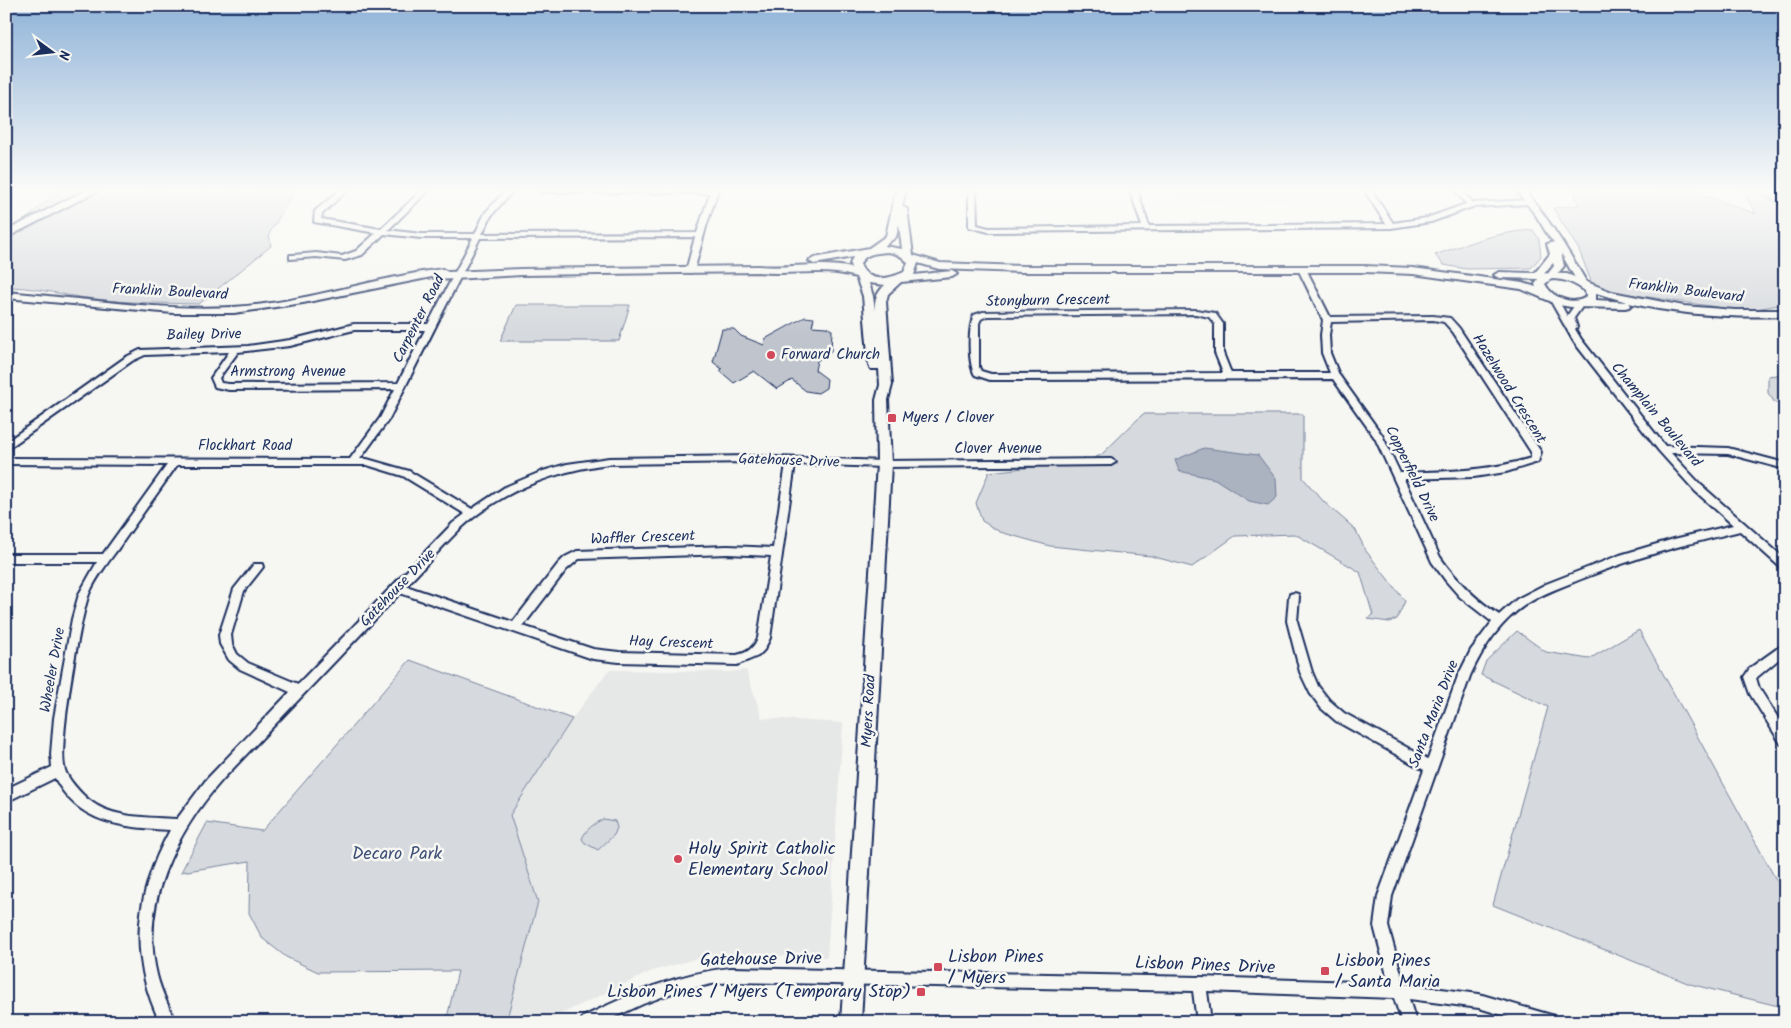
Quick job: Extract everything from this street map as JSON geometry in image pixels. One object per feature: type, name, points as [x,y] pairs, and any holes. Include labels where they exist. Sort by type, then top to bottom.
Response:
[{"type":"main road","points":[[859,275],[854,268],[854,262],[890,238]]},
{"type":"main road","points":[[907,238],[909,257],[939,266],[1022,269],[1384,269],[1446,275],[1551,276]]},
{"type":"main road","name":"Franklin Boulevard","points":[[6,295],[173,310],[212,311],[280,304],[420,277],[426,278],[452,274],[758,269],[888,248],[909,257]]},
{"type":"main road","name":"Myers Road","points":[[882,400],[886,385],[880,302],[882,293],[912,269],[913,263],[909,257]]},
{"type":"main road","name":"Franklin Boulevard","points":[[758,269],[774,271],[840,268],[877,282],[899,280]]},
{"type":"main road","points":[[899,280],[1022,269]]},
{"type":"main road","name":"Myers Road","points":[[851,1022],[884,464],[882,400],[877,385],[868,296],[859,275]]},
{"type":"main road","points":[[1446,275],[1523,286],[1552,297]]},
{"type":"main road","points":[[1551,276],[1545,277],[1540,284],[1541,288],[1552,297]]},
{"type":"main road","name":"Franklin Boulevard","points":[[1551,276],[1565,277],[1613,296],[1652,304],[1735,313],[1785,313]]},
{"type":"main road","points":[[1582,303],[1592,298],[1590,290],[1584,284]]},
{"type":"main road","name":"Franklin Boulevard","points":[[1552,297],[1566,303],[1623,305],[1731,318],[1785,319]]},
{"type":"street","points":[[293,257],[316,255],[338,258],[352,256],[363,251],[377,238]]},
{"type":"street","name":"Carpenter Road","points":[[353,461],[384,419],[430,327],[452,274],[475,238]]},
{"type":"street","points":[[690,271],[699,238]]},
{"type":"street","points":[[1551,238],[1559,266],[1551,276]]},
{"type":"street","points":[[1556,238],[1584,284]]},
{"type":"street","points":[[1537,276],[1556,254]]},
{"type":"street","name":"Copperfield Drive","points":[[1302,269],[1326,320],[1324,335],[1326,353],[1335,376],[1379,437],[1399,476],[1436,559],[1448,578],[1464,595],[1499,621]]},
{"type":"street","name":"Champlain Boulevard","points":[[1552,297],[1577,340],[1662,449],[1698,488],[1785,565]]},
{"type":"street","name":"Champlain Boulevard","points":[[1577,340],[1570,318],[1582,303]]},
{"type":"street","name":"Stonyburn Crescent","points":[[1228,376],[1219,353],[1219,324],[1212,315],[1196,312],[986,314],[977,317],[975,323],[975,367],[978,374],[990,377],[1335,376]]},
{"type":"street","name":"Hazelwood Crescent","points":[[1326,320],[1433,318],[1447,320],[1461,338],[1536,452],[1535,460],[1506,469],[1474,474],[1399,476]]},
{"type":"street","name":"Bailey Drive","points":[[6,448],[136,355],[151,351],[234,351],[290,343],[354,327],[430,327]]},
{"type":"street","name":"Armstrong Avenue","points":[[234,351],[215,378],[218,385],[229,387],[400,386]]},
{"type":"street","points":[[1662,449],[1728,451],[1785,466]]},
{"type":"street","name":"Gatehouse Drive","points":[[168,1022],[149,982],[146,929],[153,887],[179,825],[216,778],[471,513],[516,485],[540,475],[585,463],[733,459],[884,464]]},
{"type":"street","name":"Hay Crescent","points":[[399,588],[582,651],[602,656],[737,660],[746,658],[759,650],[764,638],[791,460]]},
{"type":"street","name":"Flockhart Road","points":[[6,461],[353,461],[379,464],[406,473],[471,513]]},
{"type":"street","name":"Wheeler Drive","points":[[174,462],[89,583],[77,619],[56,738],[58,770],[73,794],[84,804],[99,813],[126,821],[179,825]]},
{"type":"street","name":"Clover Avenue","points":[[884,464],[1111,462]]},
{"type":"street","name":"Santa Maria Drive","points":[[1409,1022],[1390,964],[1381,926],[1385,896],[1431,767],[1475,654],[1499,621],[1521,602],[1550,587],[1615,562],[1674,543],[1742,526]]},
{"type":"street","name":"Waffler Crescent","points":[[515,628],[562,567],[577,555],[728,550],[777,552]]},
{"type":"street","points":[[6,558],[105,558]]},
{"type":"street","points":[[258,567],[239,589],[225,635],[226,644],[233,657],[244,666],[299,690]]},
{"type":"street","points":[[1294,597],[1292,621],[1304,663],[1314,689],[1325,704],[1340,717],[1431,767]]},
{"type":"street","points":[[1785,648],[1754,671],[1750,677],[1754,690],[1785,740]]},
{"type":"street","points":[[6,796],[58,770]]},
{"type":"street","name":"Gatehouse Drive","points":[[588,1022],[656,990],[708,976],[854,978]]},
{"type":"street","name":"Lisbon Pines Drive","points":[[854,978],[1199,984],[1399,991],[1479,1001],[1551,1022]]},
{"type":"street","points":[[1199,984],[1204,1022]]},
{"type":"shaded area","points":[[1204,448],[1258,455],[1276,479],[1277,497],[1268,505],[1249,501],[1215,479],[1179,471],[1175,460]]},
{"type":"shaded area","name":"Holy Spirit Catholic Elementary School","points":[[609,670],[730,672],[746,670],[762,718],[843,723],[827,957],[720,955],[695,959],[652,971],[544,1022],[506,1022],[538,902],[510,815],[572,719]]},
{"type":"green space","points":[[6,238],[270,238],[271,246],[199,304],[109,300],[6,287]]},
{"type":"green space","points":[[1487,238],[1538,238],[1541,256],[1531,268],[1466,269],[1444,265],[1435,255]]},
{"type":"green space","points":[[1572,238],[1785,238],[1785,304],[1744,311],[1594,289],[1579,250]]},
{"type":"green space","points":[[516,305],[630,305],[619,341],[500,341]]},
{"type":"green space","points":[[1785,374],[1785,403],[1775,403],[1768,393],[1768,376]]},
{"type":"green space","points":[[1143,414],[1303,414],[1303,478],[1324,502],[1355,529],[1366,551],[1405,601],[1397,619],[1389,622],[1368,619],[1373,615],[1360,572],[1295,534],[1235,536],[1192,567],[1151,556],[1050,546],[1000,532],[982,521],[976,503],[989,472],[1086,461],[1101,455]]},
{"type":"green space","points":[[1639,630],[1785,896],[1785,1006],[1774,1005],[1690,984],[1493,905],[1548,707],[1481,675],[1486,661],[1517,631],[1546,652],[1589,659]]},
{"type":"green space","name":"Decaro Park","points":[[410,660],[572,719],[510,815],[538,902],[506,1022],[446,1022],[458,971],[318,972],[286,957],[262,938],[249,913],[250,861],[181,872],[207,823],[262,831]]},
{"type":"green space","points":[[603,819],[615,821],[617,828],[614,835],[598,850],[585,843],[582,839],[591,827]]},
{"type":"building","name":"Forward Church","points":[[805,317],[814,318],[812,326],[826,327],[832,330],[831,351],[817,361],[815,370],[827,379],[826,388],[818,393],[806,391],[792,380],[777,389],[754,371],[734,383],[713,362],[722,329],[734,329],[741,336],[764,345],[765,339]]},
{"type":"place","name":"Forward Church","points":[[771,355]]},
{"type":"place","name":"Myers / Clover","points":[[892,418]]},
{"type":"place","name":"Holy Spirit Catholic Elementary School","points":[[678,859]]},
{"type":"place","name":"Lisbon Pines / Myers","points":[[938,967]]},
{"type":"place","name":"Lisbon Pines / Santa Maria","points":[[1325,971]]},
{"type":"place","name":"Lisbon Pines / Myers (Temporary Stop)","points":[[921,992]]}]
